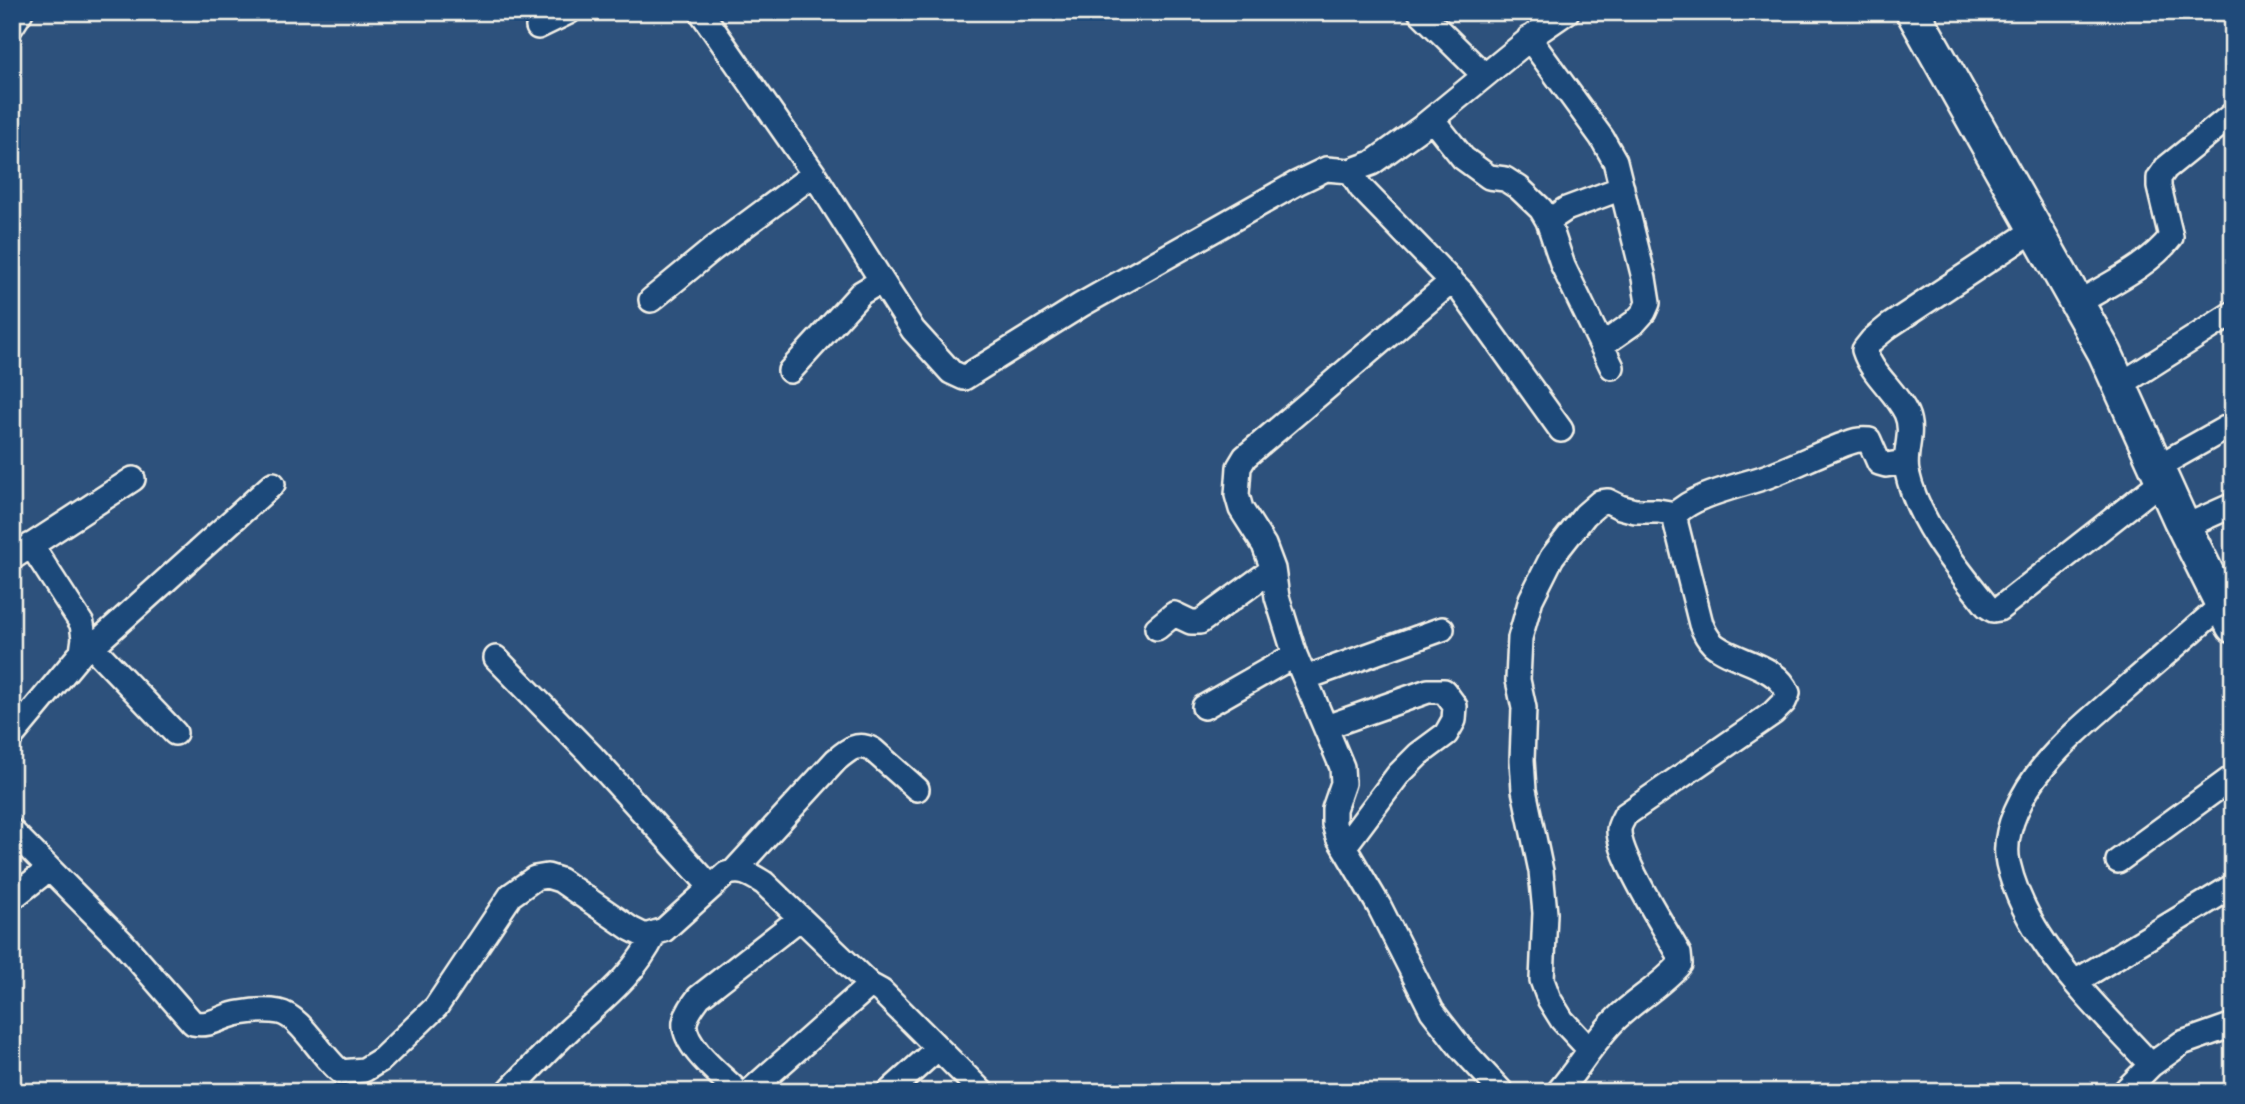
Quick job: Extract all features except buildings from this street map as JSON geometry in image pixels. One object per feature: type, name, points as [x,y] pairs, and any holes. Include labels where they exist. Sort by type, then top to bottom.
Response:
[{"type":"highway","points":[[1913,12],[2034,230],[2078,303],[2120,385],[2227,616]]},
{"type":"street","points":[[12,26],[21,12]]},
{"type":"street","points":[[538,27],[569,12]]},
{"type":"street","points":[[701,12],[814,174],[913,330],[943,365],[958,377],[964,378],[1081,305],[1297,183],[1326,169],[1350,171],[1372,163],[1567,12]]},
{"type":"street","points":[[1420,12],[1485,75]]},
{"type":"street","points":[[1530,38],[1602,138],[1615,161],[1644,278],[1648,303],[1644,313],[1636,322],[1602,345]]},
{"type":"street","points":[[2078,303],[2163,248],[2171,237],[2159,178],[2166,168],[2233,114]]},
{"type":"street","points":[[1432,118],[1463,158],[1489,177],[1505,179],[1519,188],[1541,209],[1548,221],[1563,267],[1612,367]]},
{"type":"street","points":[[1350,171],[1361,188],[1452,281],[1475,309],[1561,430]]},
{"type":"street","points":[[651,300],[713,249],[814,174]]},
{"type":"street","points":[[1548,221],[1566,209],[1622,188]]},
{"type":"street","points":[[2034,230],[1889,326],[1864,350],[1867,360],[1892,390],[1906,414],[1910,429],[1906,462],[1912,488],[1941,546],[1981,599],[1993,610],[1999,609],[2160,473],[2233,424]]},
{"type":"street","points":[[790,371],[861,293],[881,281]]},
{"type":"street","points":[[1452,281],[1245,457],[1239,467],[1237,495],[1241,509],[1264,545],[1273,569],[1277,597],[1295,655],[1342,767],[1343,783],[1334,809],[1334,824],[1344,847],[1379,906],[1432,1011],[1460,1047],[1502,1092]]},
{"type":"street","points":[[2120,385],[2233,313]]},
{"type":"street","points":[[1565,1090],[1589,1049],[1616,1019],[1670,976],[1680,964],[1679,954],[1638,881],[1620,842],[1619,828],[1625,815],[1773,713],[1784,702],[1788,693],[1785,684],[1771,674],[1716,646],[1707,637],[1701,624],[1676,524],[1676,514],[1682,507],[1696,500],[1768,476],[1862,439],[1869,440],[1879,463],[1886,465],[1906,462]]},
{"type":"street","points":[[133,479],[21,551],[82,624],[89,642],[175,733]]},
{"type":"street","points":[[12,736],[89,642],[273,484]]},
{"type":"street","points":[[1589,1049],[1562,1020],[1542,981],[1545,913],[1541,871],[1524,790],[1524,708],[1518,680],[1520,638],[1531,599],[1552,556],[1585,515],[1600,502],[1608,501],[1635,511],[1676,514]]},
{"type":"street","points":[[2184,527],[2233,505]]},
{"type":"street","points":[[1157,628],[1174,614],[1191,622],[1200,622],[1273,569]]},
{"type":"street","points":[[2151,1065],[2075,982],[2041,937],[2016,890],[2007,860],[2010,828],[2021,800],[2044,766],[2083,726],[2227,616]]},
{"type":"street","points":[[1305,678],[1442,629]]},
{"type":"street","points":[[1204,707],[1295,655]]},
{"type":"street","points":[[496,658],[590,754],[711,887]]},
{"type":"street","points":[[1326,727],[1428,691],[1444,691],[1455,706],[1454,720],[1446,734],[1419,754],[1398,775],[1344,847]]},
{"type":"street","points":[[12,831],[122,942],[194,1023],[214,1023],[237,1013],[285,1014],[295,1021],[329,1063],[341,1072],[364,1070],[382,1059],[407,1036],[444,996],[511,895],[535,878],[547,876],[560,880],[631,929],[645,936],[654,935],[664,930],[726,874],[735,870],[849,749],[866,746],[873,750],[917,789]]},
{"type":"street","points":[[2118,861],[2233,777]]},
{"type":"street","points":[[12,898],[49,869]]},
{"type":"street","points":[[735,870],[764,883],[799,919],[881,992],[982,1092]]},
{"type":"street","points":[[2075,982],[2233,886]]},
{"type":"street","points":[[738,1092],[695,1050],[685,1023],[690,1009],[699,997],[799,919]]},
{"type":"street","points":[[508,1092],[568,1031],[620,984],[640,959],[654,935]]},
{"type":"street","points":[[749,1092],[870,985]]},
{"type":"street","points":[[2124,1092],[2151,1065],[2182,1043],[2233,1024]]},
{"type":"street","points":[[889,1092],[939,1048]]}]
